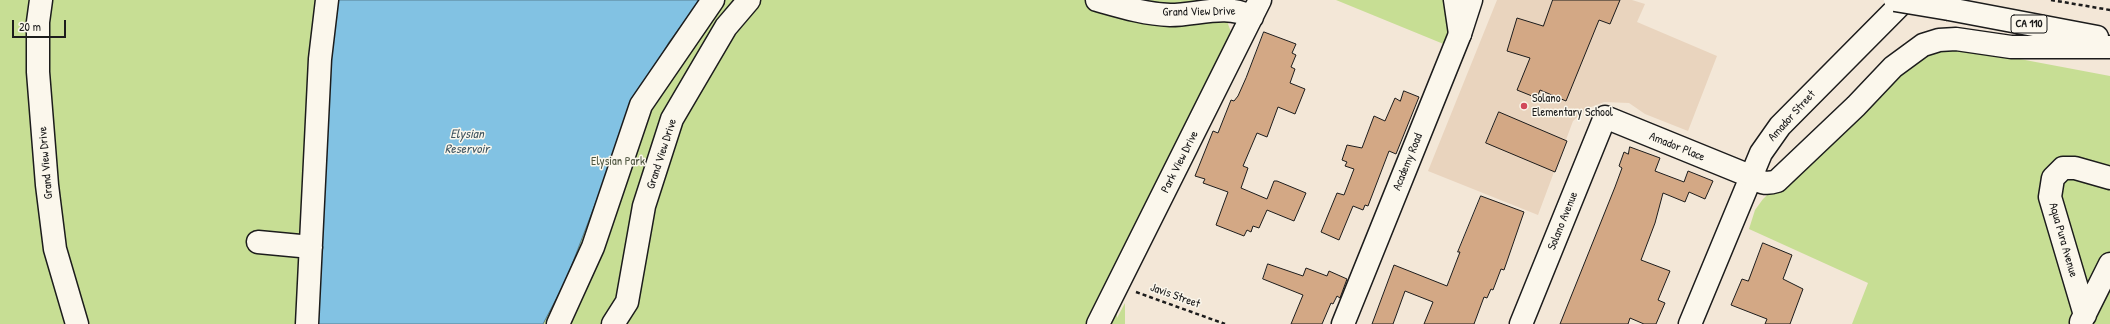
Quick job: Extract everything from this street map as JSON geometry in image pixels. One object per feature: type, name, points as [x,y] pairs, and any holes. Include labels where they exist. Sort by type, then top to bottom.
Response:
[{"type":"main road","name":"Grand View Drive","points":[[41,0],[38,22],[38,72],[47,185],[55,249],[76,324]]},
{"type":"main road","points":[[307,324],[320,59],[327,0]]},
{"type":"main road","points":[[558,324],[593,246],[641,105],[713,0]]},
{"type":"main road","name":"Grand View Drive","points":[[613,324],[627,302],[644,206],[672,119],[726,27],[749,0]]},
{"type":"main road","name":"Grand View Drive","points":[[1097,0],[1136,11],[1170,15],[1234,9],[1256,9]]},
{"type":"main road","points":[[1455,0],[1460,34]]},
{"type":"main road","name":"Academy Road","points":[[1343,324],[1460,34],[1471,0]]},
{"type":"main road","name":"CA 110","points":[[1895,0],[2110,39]]},
{"type":"main road","name":"Amador Street","points":[[1690,324],[1760,153],[1780,126],[1905,0]]},
{"type":"main road","name":"Park View Drive","points":[[1098,324],[1256,9]]},
{"type":"main road","name":"Amador Place","points":[[1605,117],[1750,176],[1762,183],[1769,184],[1777,181],[1856,106],[1893,67],[1923,45],[1939,40],[1956,39],[2011,47],[2110,47]]},
{"type":"main road","name":"Solano Avenue","points":[[1521,324],[1605,117]]},
{"type":"main road","name":"Aqua Pura Avenue","points":[[2083,320],[2050,196],[2053,178],[2063,168],[2075,168],[2110,178]]},
{"type":"main road","points":[[258,242],[311,247]]},
{"type":"main road","points":[[2083,320],[2110,264]]},
{"type":"path","points":[[2051,0],[2110,10]]},
{"type":"path","name":"Javis Street","points":[[1118,286],[1226,324]]},
{"type":"shaded area","name":"Solano Elementary School","points":[[1497,0],[1632,0],[1645,4],[1637,22],[1717,56],[1688,131],[1645,114],[1629,103],[1604,102],[1586,109],[1573,121],[1538,215],[1428,171]]},
{"type":"green space","name":"Elysian Park","points":[[0,0],[1235,0],[1228,24],[1231,32],[1116,276],[1117,318],[1125,303],[1125,324],[0,324]]},
{"type":"green space","points":[[1336,0],[1444,0],[1448,16],[1446,45]]},
{"type":"green space","points":[[1972,50],[2110,76],[2110,324],[1852,324],[1868,283],[1749,229],[1755,210],[1763,199],[1894,72],[1933,51]]},
{"type":"water","name":"Elysian Reservoir","points":[[335,0],[700,0],[669,42],[635,100],[566,280],[543,324],[315,324],[330,53]]},
{"type":"building","points":[[1553,0],[1620,0],[1610,24],[1599,20],[1566,101],[1540,90],[1537,98],[1517,90],[1530,58],[1507,51],[1517,18],[1543,26]]},
{"type":"building","points":[[1264,32],[1296,44],[1292,53],[1296,55],[1291,67],[1295,69],[1290,83],[1305,89],[1295,114],[1278,107],[1267,137],[1257,133],[1243,166],[1248,168],[1241,188],[1267,199],[1274,181],[1277,181],[1306,193],[1294,221],[1267,210],[1259,228],[1253,226],[1251,232],[1247,230],[1244,236],[1216,225],[1228,192],[1203,183],[1205,179],[1195,176],[1213,131],[1218,133],[1231,100],[1234,101],[1238,96]]},
{"type":"building","points":[[1404,91],[1419,97],[1396,154],[1389,151],[1368,206],[1365,205],[1363,210],[1353,206],[1339,240],[1321,232],[1337,193],[1344,195],[1354,169],[1345,166],[1347,162],[1342,160],[1347,145],[1362,148],[1374,116],[1385,121],[1395,98],[1400,101]]},
{"type":"building","points":[[1499,112],[1567,141],[1555,172],[1486,143]]},
{"type":"building","points":[[1630,147],[1660,158],[1655,171],[1684,182],[1688,171],[1713,181],[1705,199],[1689,192],[1685,202],[1663,193],[1655,223],[1641,260],[1670,271],[1658,300],[1665,303],[1656,324],[1644,324],[1630,318],[1628,324],[1560,324],[1615,187],[1622,168],[1619,166],[1624,152],[1628,154]]},
{"type":"building","points":[[1481,196],[1524,212],[1504,270],[1501,269],[1493,290],[1491,289],[1487,298],[1484,297],[1474,324],[1424,324],[1433,302],[1405,291],[1393,324],[1372,324],[1394,265],[1447,286],[1460,252],[1458,252]]},
{"type":"building","points":[[1763,243],[1792,255],[1783,279],[1803,289],[1790,324],[1765,324],[1767,319],[1731,305],[1742,279],[1748,281]]},
{"type":"building","points":[[1268,264],[1303,276],[1306,268],[1327,276],[1329,271],[1347,279],[1340,298],[1337,296],[1333,304],[1331,303],[1322,324],[1291,324],[1303,295],[1263,279]]},
{"type":"place","name":"Solano Elementary School","points":[[1524,106]]}]
